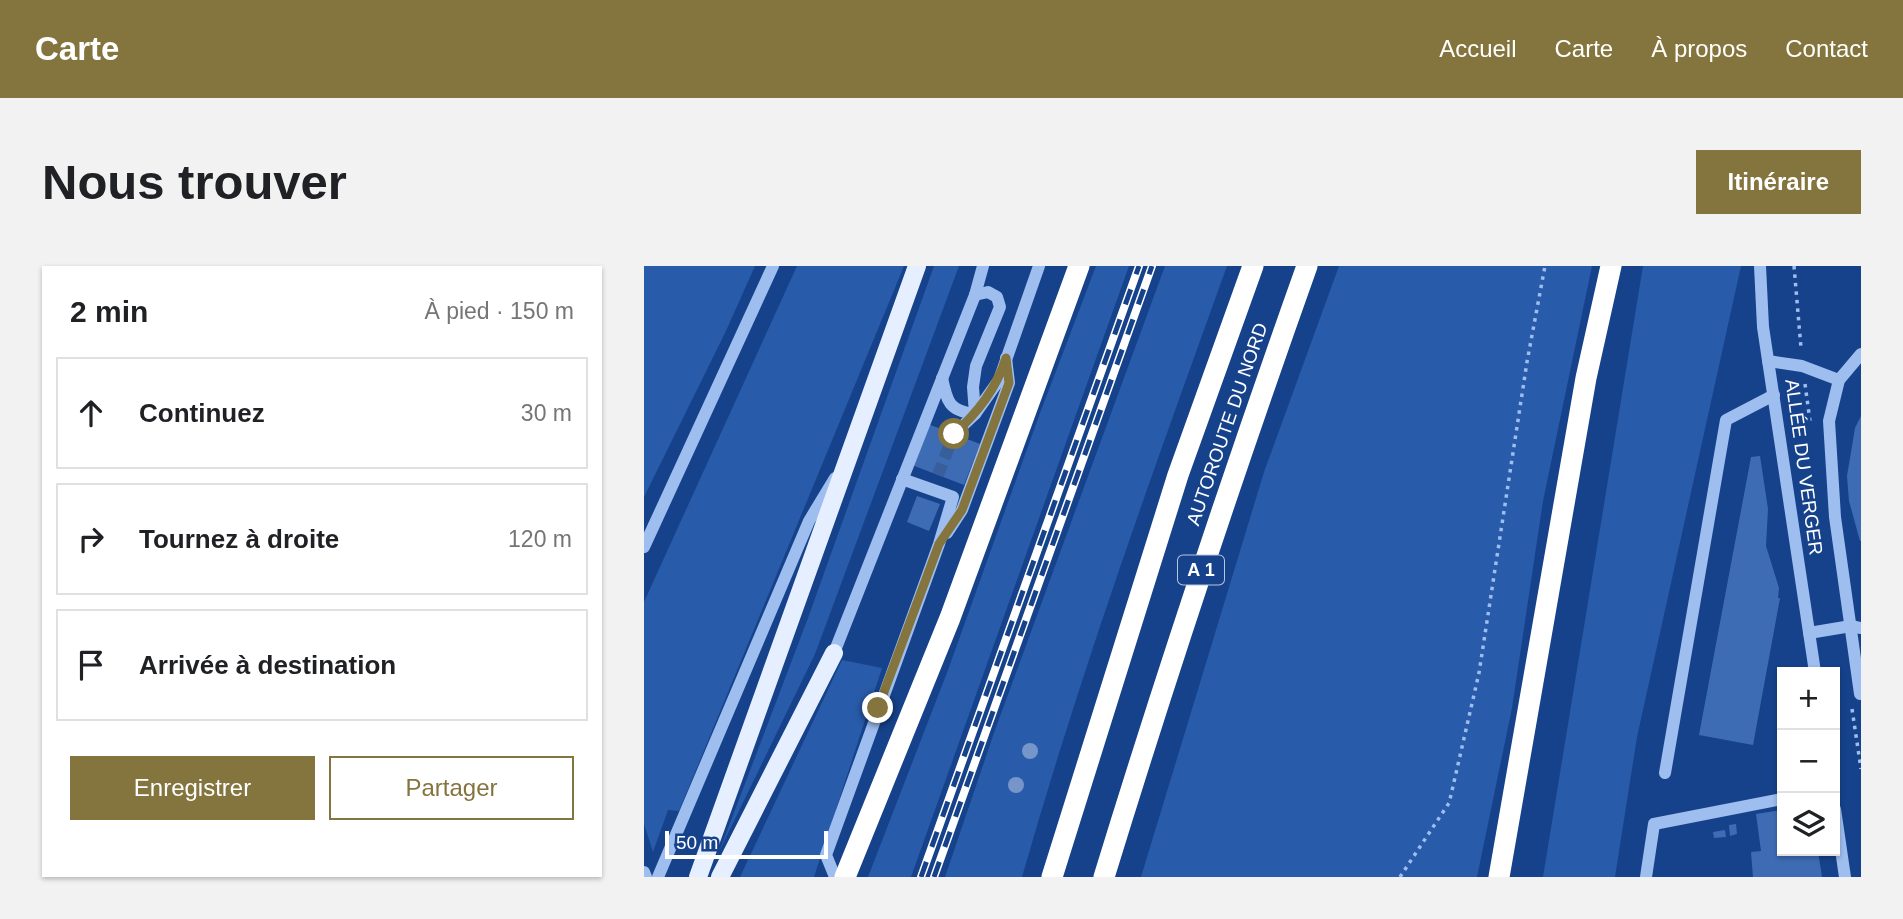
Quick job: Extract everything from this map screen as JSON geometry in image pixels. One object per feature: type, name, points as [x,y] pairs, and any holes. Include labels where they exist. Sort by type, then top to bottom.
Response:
[{"type":"highway","points":[[845,877],[950,618],[1079,266]]},
{"type":"highway","name":"AUTOROUTE DU NORD","points":[[1052,877],[1178,474],[1253,266]]},
{"type":"highway","name":"AUTOROUTE DU NORD","points":[[1104,877],[1161,691],[1231,480],[1307,266]]},
{"type":"highway","points":[[1499,877],[1586,378],[1611,266]]},
{"type":"main road","points":[[698,877],[918,266]]},
{"type":"main road","points":[[720,877],[834,653]]},
{"type":"street","points":[[644,547],[773,266]]},
{"type":"street","points":[[834,653],[975,295],[983,266]]},
{"type":"street","points":[[954,434],[975,414],[999,380],[1039,266]]},
{"type":"street","name":"ALLÉE DU VERGER","points":[[1760,266],[1763,327],[1814,667]]},
{"type":"street","points":[[975,295],[988,292],[997,297],[1000,307],[976,366],[973,387],[975,414]]},
{"type":"street","points":[[1860,694],[1856,627],[1835,517],[1829,421],[1839,380],[1861,354]]},
{"type":"street","points":[[939,544],[962,510],[1009,383],[1006,358]]},
{"type":"street","points":[[1768,361],[1802,366],[1839,380]]},
{"type":"street","points":[[942,377],[951,406],[959,412],[975,414]]},
{"type":"street","points":[[1665,772],[1726,420],[1774,395]]},
{"type":"street","points":[[658,877],[808,521],[851,453]]},
{"type":"street","points":[[933,490],[938,475]]},
{"type":"street","points":[[835,877],[826,855],[939,544],[953,497],[902,479]]},
{"type":"street","points":[[1809,633],[1856,627]]},
{"type":"street","points":[[1646,877],[1654,824],[1777,800]]},
{"type":"street","points":[[1840,842],[1845,877]]},
{"type":"path","points":[[1400,877],[1449,803],[1451,795],[1479,673],[1527,362],[1545,266]]},
{"type":"shaded area","points":[[644,266],[755,266],[644,497]]},
{"type":"shaded area","points":[[797,266],[904,266],[679,811],[668,810],[653,852],[644,824],[644,602]]},
{"type":"shaded area","points":[[934,266],[959,266],[815,654],[719,852],[808,618]]},
{"type":"shaded area","points":[[1096,266],[1129,266],[911,877],[868,877],[948,670]]},
{"type":"shaded area","points":[[1165,266],[1227,266],[1094,646],[1022,877],[945,877],[995,730]]},
{"type":"shaded area","points":[[1339,266],[1592,266],[1543,501],[1512,708],[1477,877],[1141,877],[1264,472]]},
{"type":"shaded area","points":[[1643,266],[1741,266],[1637,737],[1615,877],[1543,877]]},
{"type":"shaded area","points":[[842,660],[882,668],[814,877],[740,877]]},
{"type":"building","points":[[1861,416],[1860,541],[1849,501],[1847,476],[1855,428]]},
{"type":"building","points":[[928,424],[980,444],[964,485],[912,465]]},
{"type":"building","points":[[1760,456],[1768,509],[1766,546],[1780,598],[1753,745],[1699,735],[1751,457]]},
{"type":"building","points":[[917,496],[940,504],[929,531],[907,522]]},
{"type":"building","points":[[1777,811],[1777,856],[1819,856],[1822,877],[1753,877],[1751,852],[1761,851],[1756,814]]},
{"type":"building","points":[[1736,824],[1737,834],[1730,836],[1729,825]]},
{"type":"building","points":[[1725,830],[1726,837],[1714,838],[1713,832]]},
{"type":"tunnel","points":[[938,475],[954,434]]},
{"type":"railway","points":[[921,877],[1139,266]]},
{"type":"railway","points":[[934,877],[1152,266]]},
{"type":"route","points":[[878,708],[939,544],[962,510],[1009,383],[1006,358],[999,380],[975,414],[954,434]]}]
